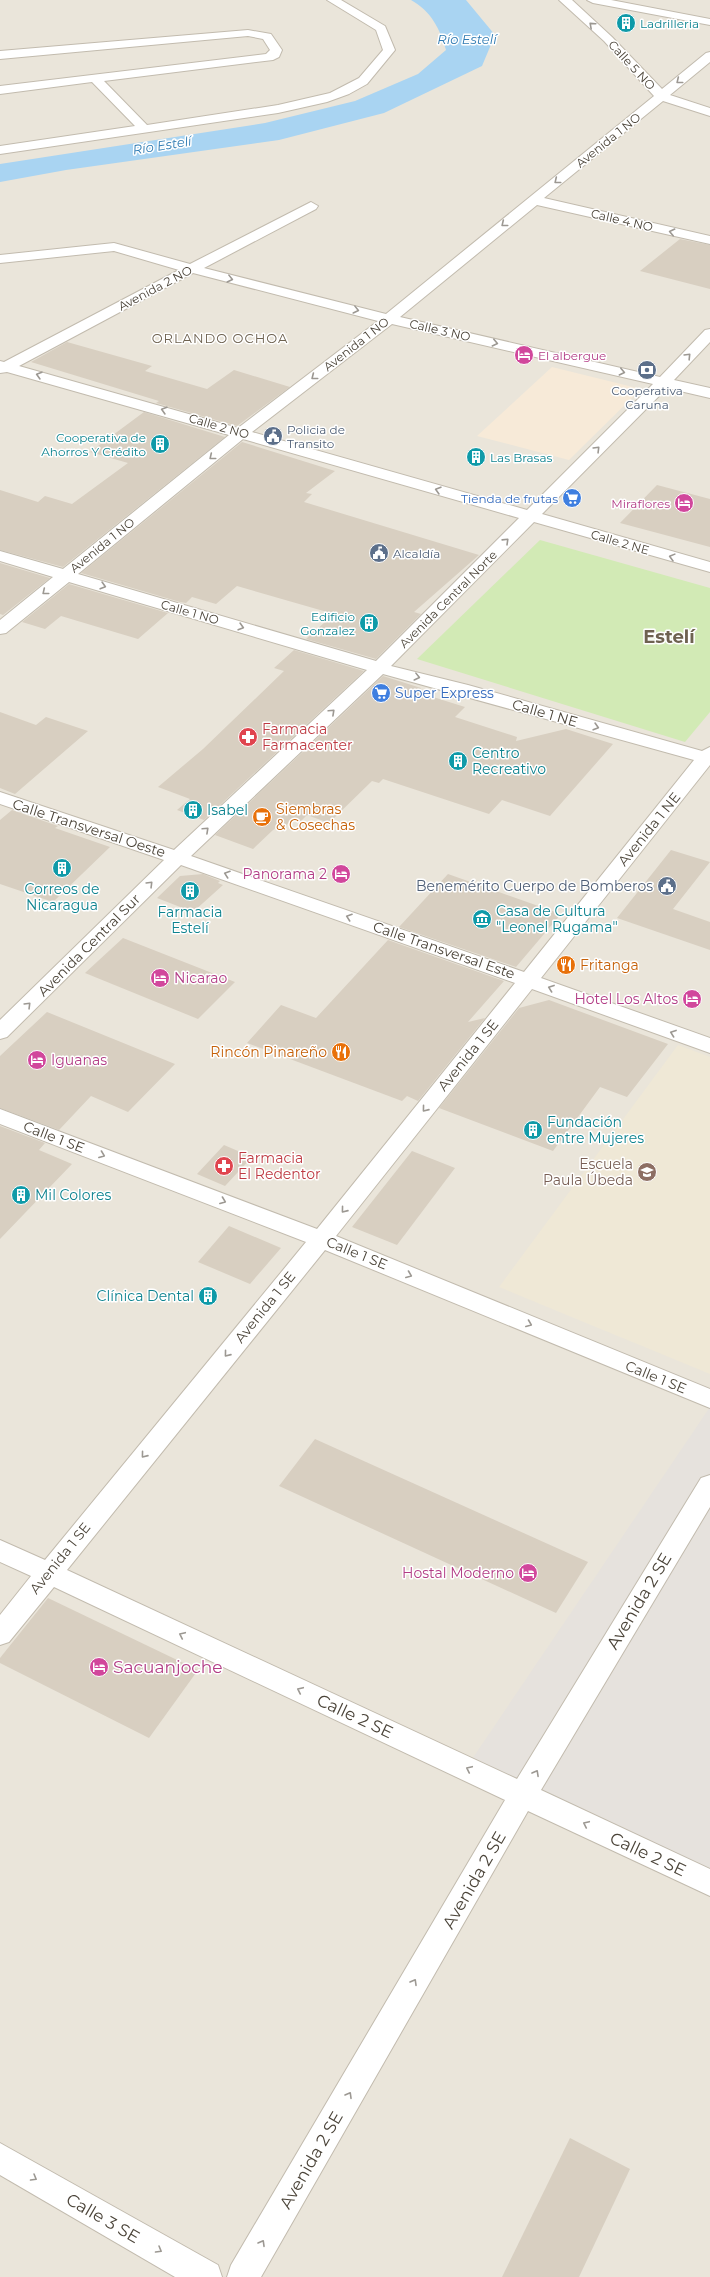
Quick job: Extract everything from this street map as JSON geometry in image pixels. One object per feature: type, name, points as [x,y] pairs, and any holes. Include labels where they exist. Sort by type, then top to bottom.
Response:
[{"type":"street","points":[[0,150],[144,130],[300,104],[351,88],[362,81],[389,50],[382,28],[333,0]]},
{"type":"street","name":"Calle 5 NO","points":[[565,0],[608,39],[661,96],[710,112]]},
{"type":"street","points":[[593,0],[710,22]]},
{"type":"street","points":[[0,55],[248,32],[267,36],[276,50],[275,54],[269,57],[0,90]]},
{"type":"street","name":"Avenida 1 NO","points":[[0,629],[242,432],[389,319],[710,56]]},
{"type":"street","points":[[95,78],[144,130]]},
{"type":"street","name":"Calle 4 NO","points":[[534,200],[710,240]]},
{"type":"street","name":"Avenida 2 NO","points":[[2,367],[310,206]]},
{"type":"street","name":"Calle 3 NO","points":[[0,259],[111,247],[389,319],[710,393]]},
{"type":"street","name":"Avenida Central Norte","points":[[178,857],[379,668],[664,382],[710,333]]},
{"type":"street","name":"Calle 2 NO","points":[[2,367],[242,432],[530,516]]},
{"type":"street","name":"Calle 2 NE","points":[[530,516],[710,567]]},
{"type":"street","name":"Calle 1 NO","points":[[0,556],[379,668]]},
{"type":"street","name":"Calle 1 NE","points":[[379,668],[709,756]]},
{"type":"street","name":"Avenida 1 NE","points":[[528,980],[709,756]]},
{"type":"street","name":"Calle Transversal Oeste","points":[[0,798],[178,857]]},
{"type":"street","name":"Calle Transversal Este","points":[[178,857],[528,980],[710,1046]]},
{"type":"street","name":"Avenida Central Sur","points":[[0,1032],[178,857]]},
{"type":"street","name":"Avenida 1 SE","points":[[0,1634],[48,1573],[321,1239],[528,980]]},
{"type":"street","name":"Calle 1 SE","points":[[0,1116],[321,1239],[710,1399]]},
{"type":"street","name":"Avenida 2 SE","points":[[243,2277],[549,1750],[710,1485]]},
{"type":"street","name":"Calle 2 SE","points":[[0,1550],[710,1883]]},
{"type":"street","name":"Calle 3 SE","points":[[0,2158],[206,2277]]},
{"type":"shaded area","name":"Estelí","points":[[0,0],[710,0],[710,2277],[0,2277]]},
{"type":"shaded area","points":[[552,367],[641,389],[569,460],[477,436]]},
{"type":"shaded area","name":"Escuela Paula Úbeda","points":[[678,1045],[710,1057],[710,1374],[499,1287]]},
{"type":"shaded area","points":[[710,1407],[710,1885],[466,1768]]},
{"type":"green space","points":[[540,540],[710,588],[710,712],[685,742],[417,659]]},
{"type":"water","name":"Río Estelí","points":[[411,0],[466,0],[495,35],[482,66],[384,113],[279,140],[66,170],[0,182],[0,164],[265,123],[355,101],[418,74],[446,50],[434,21],[418,4]]},
{"type":"building","points":[[680,239],[710,245],[710,289],[640,271]]},
{"type":"building","points":[[67,342],[152,366],[145,371],[207,389],[234,370],[290,387],[237,426],[156,403],[159,401],[31,362]]},
{"type":"building","points":[[144,412],[225,437],[63,567],[0,550],[0,490],[38,502],[45,496],[72,504],[128,463],[90,452]]},
{"type":"building","points":[[242,442],[335,471],[306,493],[312,494],[304,502],[479,555],[414,612],[421,614],[376,659],[306,639],[334,614],[237,586],[216,604],[192,597],[186,603],[81,573]]},
{"type":"building","points":[[657,485],[710,499],[710,547],[620,523]]},
{"type":"building","points":[[0,563],[50,578],[3,615],[0,614]]},
{"type":"building","points":[[69,584],[168,613],[138,639],[61,616],[45,629],[22,622]]},
{"type":"building","points":[[294,650],[364,671],[204,820],[177,810],[190,799],[158,787],[203,749],[284,671],[274,668]]},
{"type":"building","points":[[383,676],[421,688],[417,692],[465,707],[455,717],[517,737],[516,741],[566,729],[613,744],[550,816],[502,800],[489,814],[383,779],[379,783],[372,781],[329,823],[307,815],[301,821],[293,819],[284,827],[280,825],[273,830],[253,849],[215,835]]},
{"type":"building","points":[[0,712],[36,725],[46,717],[88,731],[15,794],[0,788]]},
{"type":"building","points":[[12,810],[58,826],[55,828],[110,847],[53,902],[0,884],[0,820]]},
{"type":"building","name":"Benemérito Cuerpo de Bomberos","points":[[671,850],[710,862],[673,909],[710,922],[710,950],[617,918]]},
{"type":"building","name":"Farmacia Estelí","points":[[203,874],[220,881],[218,883],[223,885],[193,912],[157,898],[180,876]]},
{"type":"building","name":"Casa de Cultura \"Leonel Rugama\"","points":[[448,874],[561,914],[516,967],[399,927]]},
{"type":"building","name":"Nicarao","points":[[123,938],[235,982],[198,1019],[85,973]]},
{"type":"building","points":[[388,940],[504,981],[468,1022],[485,1018],[418,1101],[407,1096],[402,1101],[247,1043],[281,1005],[316,1018]]},
{"type":"building","points":[[549,1000],[668,1044],[627,1097],[600,1087],[553,1151],[439,1108],[519,1008]]},
{"type":"building","name":"Iguanas","points":[[47,1012],[175,1064],[128,1112],[91,1096],[59,1130],[0,1108],[0,1056]]},
{"type":"building","name":"Mil Colores","points":[[0,1126],[45,1143],[39,1150],[72,1164],[0,1239]]},
{"type":"building","name":"Farmacia El Redentor","points":[[224,1145],[252,1157],[225,1186],[197,1174]]},
{"type":"building","points":[[412,1151],[455,1168],[397,1245],[352,1227]]},
{"type":"building","points":[[229,1226],[281,1248],[250,1284],[198,1262]]},
{"type":"building","points":[[315,1439],[588,1562],[556,1613],[279,1486]]},
{"type":"building","name":"Sacuanjoche","points":[[48,1598],[198,1670],[149,1738],[0,1663],[0,1658]]},
{"type":"building","points":[[570,2138],[630,2169],[579,2277],[502,2277]]},
{"type":"place","name":"Ladrilleria","points":[[626,23]]},
{"type":"place","name":"El albergue","points":[[524,355]]},
{"type":"place","name":"Cooperativa Caruna","points":[[647,370]]},
{"type":"place","name":"Policia de Transito","points":[[273,436]]},
{"type":"place","name":"Cooperativa de Ahorros Y Crédito","points":[[160,444]]},
{"type":"place","name":"Las Brasas","points":[[476,457]]},
{"type":"place","name":"Tienda de frutas","points":[[572,498]]},
{"type":"place","name":"Miraflores","points":[[684,503]]},
{"type":"place","name":"Alcaldía","points":[[379,553]]},
{"type":"place","name":"Edificio Gonzalez","points":[[369,623]]},
{"type":"place","name":"Super Express","points":[[381,693]]},
{"type":"place","name":"Farmacia Farmacenter","points":[[248,737]]},
{"type":"place","name":"Centro Recreativo","points":[[458,761]]},
{"type":"place","name":"Isabel","points":[[193,810]]},
{"type":"place","name":"Siembras & Cosechas","points":[[262,817]]},
{"type":"place","name":"Correos de Nicaragua","points":[[62,868]]},
{"type":"place","name":"Panorama 2","points":[[341,874]]},
{"type":"place","name":"Benemérito Cuerpo de Bomberos","points":[[667,886]]},
{"type":"place","name":"Farmacia Estelí","points":[[190,891]]},
{"type":"place","name":"Casa de Cultura \"Leonel Rugama\"","points":[[482,919]]},
{"type":"place","name":"Fritanga","points":[[566,965]]},
{"type":"place","name":"Nicarao","points":[[160,978]]},
{"type":"place","name":"Hotel Los Altos","points":[[692,999]]},
{"type":"place","name":"Rincón Pinareño","points":[[341,1052]]},
{"type":"place","name":"Iguanas","points":[[37,1060]]},
{"type":"place","name":"Fundación entre Mujeres","points":[[533,1130]]},
{"type":"place","name":"Farmacia El Redentor","points":[[224,1166]]},
{"type":"place","name":"Escuela Paula Úbeda","points":[[647,1172]]},
{"type":"place","name":"Mil Colores","points":[[21,1195]]},
{"type":"place","name":"Clínica Dental","points":[[208,1296]]},
{"type":"place","name":"Hostal Moderno","points":[[528,1573]]},
{"type":"place","name":"Sacuanjoche","points":[[99,1667]]},
{"type":"district","name":"ORLANDO OCHOA","points":[[220,338]]},
{"type":"district","name":"Estelí","points":[[669,637]]}]
